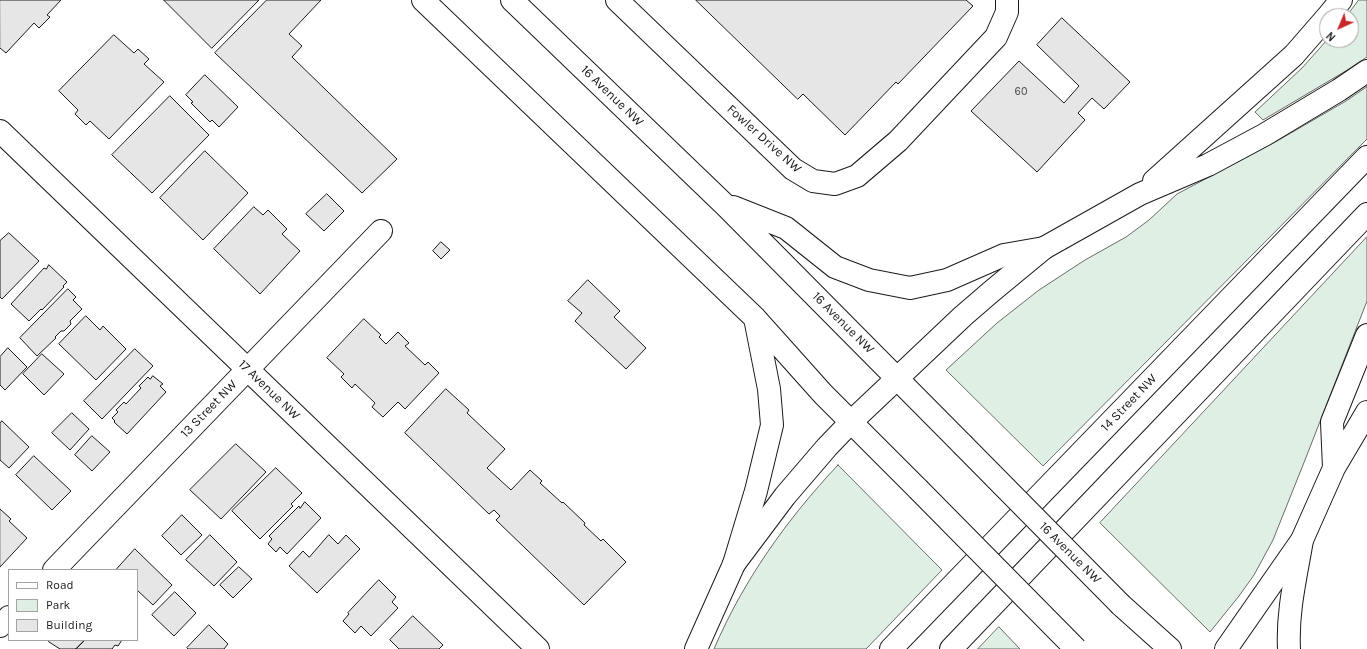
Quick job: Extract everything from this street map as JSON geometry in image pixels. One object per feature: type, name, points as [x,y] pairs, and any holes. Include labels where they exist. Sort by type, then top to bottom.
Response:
[{"type":"main road","points":[[423,0],[754,318],[823,394],[1076,649]]},
{"type":"main road","name":"16 Avenue NW","points":[[512,0],[725,204],[1122,605],[1170,649]]},
{"type":"main road","name":"Fowler Drive NW","points":[[617,0],[793,169],[813,181],[835,184],[857,176],[898,141],[996,37],[1007,12],[1007,0]]},
{"type":"main road","points":[[1334,8],[1341,0]]},
{"type":"main road","points":[[1140,194],[1294,55],[1319,25]]},
{"type":"main road","points":[[734,564],[785,496],[851,422],[969,311],[1044,248],[1140,194],[1208,165],[1264,135],[1339,90],[1367,71]]},
{"type":"main road","name":"17 Avenue NW","points":[[0,131],[538,649]]},
{"type":"main road","name":"14 Street NW","points":[[891,649],[1367,157]]},
{"type":"main road","points":[[725,204],[786,228],[835,267],[869,280],[910,288],[947,280],[1004,255],[1044,248]]},
{"type":"main road","points":[[951,649],[1367,214]]},
{"type":"main road","name":"13 Street NW","points":[[55,569],[247,368],[381,231]]},
{"type":"main road","points":[[696,649],[734,564],[756,491],[772,425],[769,389],[754,318]]},
{"type":"main road","points":[[1334,468],[1332,422],[1367,335]]},
{"type":"main road","points":[[1226,649],[1302,540],[1334,468],[1367,412]]},
{"type":"main road","points":[[1289,649],[1291,601],[1302,540]]},
{"type":"main road","points":[[0,626],[8,618]]},
{"type":"green space","points":[[1359,0],[1367,0],[1367,57],[1263,120],[1255,112],[1302,68],[1320,48],[1359,48],[1359,8],[1353,8]]},
{"type":"green space","points":[[1367,87],[1367,139],[1043,466],[946,370],[997,323],[1039,290],[1085,260],[1126,237],[1149,220],[1177,194],[1277,141],[1346,101]]},
{"type":"green space","points":[[1367,237],[1367,301],[1305,460],[1273,540],[1254,575],[1210,632],[1100,523]]},
{"type":"green space","points":[[838,465],[942,570],[866,649],[714,649],[738,599],[768,552],[801,507]]},
{"type":"green space","points":[[999,627],[1020,649],[978,649]]},
{"type":"building","points":[[0,0],[61,0],[47,15],[50,17],[39,28],[34,23],[6,53],[0,48]]},
{"type":"building","points":[[164,0],[259,0],[212,48]]},
{"type":"building","points":[[267,0],[321,0],[289,34],[302,46],[292,57],[397,159],[362,193],[215,53]]},
{"type":"building","points":[[696,0],[966,0],[973,6],[898,84],[896,82],[845,135],[803,94],[798,99]]},
{"type":"building","points":[[1062,18],[1130,82],[1104,109],[1092,98],[1078,113],[1085,120],[1037,172],[971,111],[1019,61],[1064,103],[1079,86],[1037,45]]},
{"type":"building","points":[[114,35],[134,53],[138,49],[149,59],[144,64],[164,82],[109,139],[90,121],[86,125],[75,114],[78,110],[59,91]]},
{"type":"building","points":[[205,75],[238,107],[219,127],[212,120],[210,122],[191,103],[193,102],[186,95]]},
{"type":"building","points":[[170,96],[209,135],[152,193],[112,155]]},
{"type":"building","points":[[205,151],[248,193],[203,240],[160,198]]},
{"type":"building","points":[[327,194],[344,211],[324,231],[306,214]]},
{"type":"building","points":[[254,207],[263,215],[268,210],[287,229],[282,234],[300,251],[260,294],[214,249]]},
{"type":"building","points":[[9,233],[39,261],[2,299],[0,297],[0,241]]},
{"type":"building","points":[[441,242],[450,250],[441,259],[433,251]]},
{"type":"building","points":[[49,265],[67,282],[42,310],[41,309],[29,321],[11,304],[44,268],[46,269]]},
{"type":"building","points":[[588,280],[620,311],[614,317],[646,348],[626,369],[575,321],[582,313],[568,301]]},
{"type":"building","points":[[68,289],[76,297],[73,300],[82,309],[70,321],[71,324],[64,331],[61,331],[55,337],[56,338],[37,356],[20,338]]},
{"type":"building","points":[[86,316],[100,330],[103,326],[126,349],[96,380],[59,344]]},
{"type":"building","points":[[364,319],[381,335],[379,337],[386,344],[398,332],[409,343],[405,346],[425,365],[428,362],[439,373],[405,409],[398,402],[383,417],[372,407],[375,403],[355,384],[352,388],[341,377],[344,374],[327,358]]},
{"type":"building","points":[[8,348],[27,367],[5,390],[0,385],[0,357]]},
{"type":"building","points":[[135,349],[153,366],[102,419],[84,401]]},
{"type":"building","points":[[42,354],[64,374],[44,395],[23,374]]},
{"type":"building","points":[[153,376],[163,384],[160,386],[166,392],[127,434],[114,422],[115,421],[112,418],[118,412],[116,410],[124,402],[126,404],[141,388],[139,386],[148,377],[150,379]]},
{"type":"building","points":[[446,389],[469,410],[467,413],[505,449],[487,468],[511,490],[530,470],[542,481],[540,483],[562,503],[563,502],[585,523],[584,525],[601,541],[603,539],[626,562],[584,605],[496,520],[500,516],[494,510],[489,514],[405,433]]},
{"type":"building","points":[[72,413],[89,429],[70,450],[52,433]]},
{"type":"building","points":[[2,421],[29,447],[9,468],[0,460],[0,424]]},
{"type":"building","points":[[92,436],[110,452],[92,471],[75,455]]},
{"type":"building","points":[[236,444],[266,472],[221,519],[190,490]]},
{"type":"building","points":[[34,456],[71,491],[52,510],[16,475]]},
{"type":"building","points":[[276,468],[302,493],[291,504],[293,506],[260,539],[232,511]]},
{"type":"building","points":[[305,502],[321,518],[287,554],[280,547],[276,552],[268,544],[272,539],[269,536],[299,506],[300,508]]},
{"type":"building","points":[[0,509],[11,519],[9,521],[27,538],[0,567]]},
{"type":"building","points":[[182,515],[202,535],[181,555],[162,536]]},
{"type":"building","points":[[210,535],[237,562],[214,586],[186,560]]},
{"type":"building","points":[[329,535],[338,544],[346,535],[360,549],[317,593],[289,566],[303,551],[309,557]]},
{"type":"building","points":[[135,549],[172,585],[153,605],[138,591],[138,569],[117,569]]},
{"type":"building","points":[[239,567],[252,579],[233,598],[220,585]]},
{"type":"building","points":[[379,580],[396,597],[392,602],[398,608],[371,636],[361,626],[355,633],[343,621],[349,614],[348,613]]},
{"type":"building","points":[[175,592],[196,613],[174,636],[152,615]]},
{"type":"building","points":[[413,616],[443,645],[439,649],[399,649],[390,640]]},
{"type":"building","points":[[209,625],[228,644],[224,649],[188,649],[187,648]]},
{"type":"building","points":[[84,641],[76,649],[60,649],[49,642]]},
{"type":"building","points":[[84,641],[121,641],[118,646],[115,645],[112,649],[76,649]]}]
